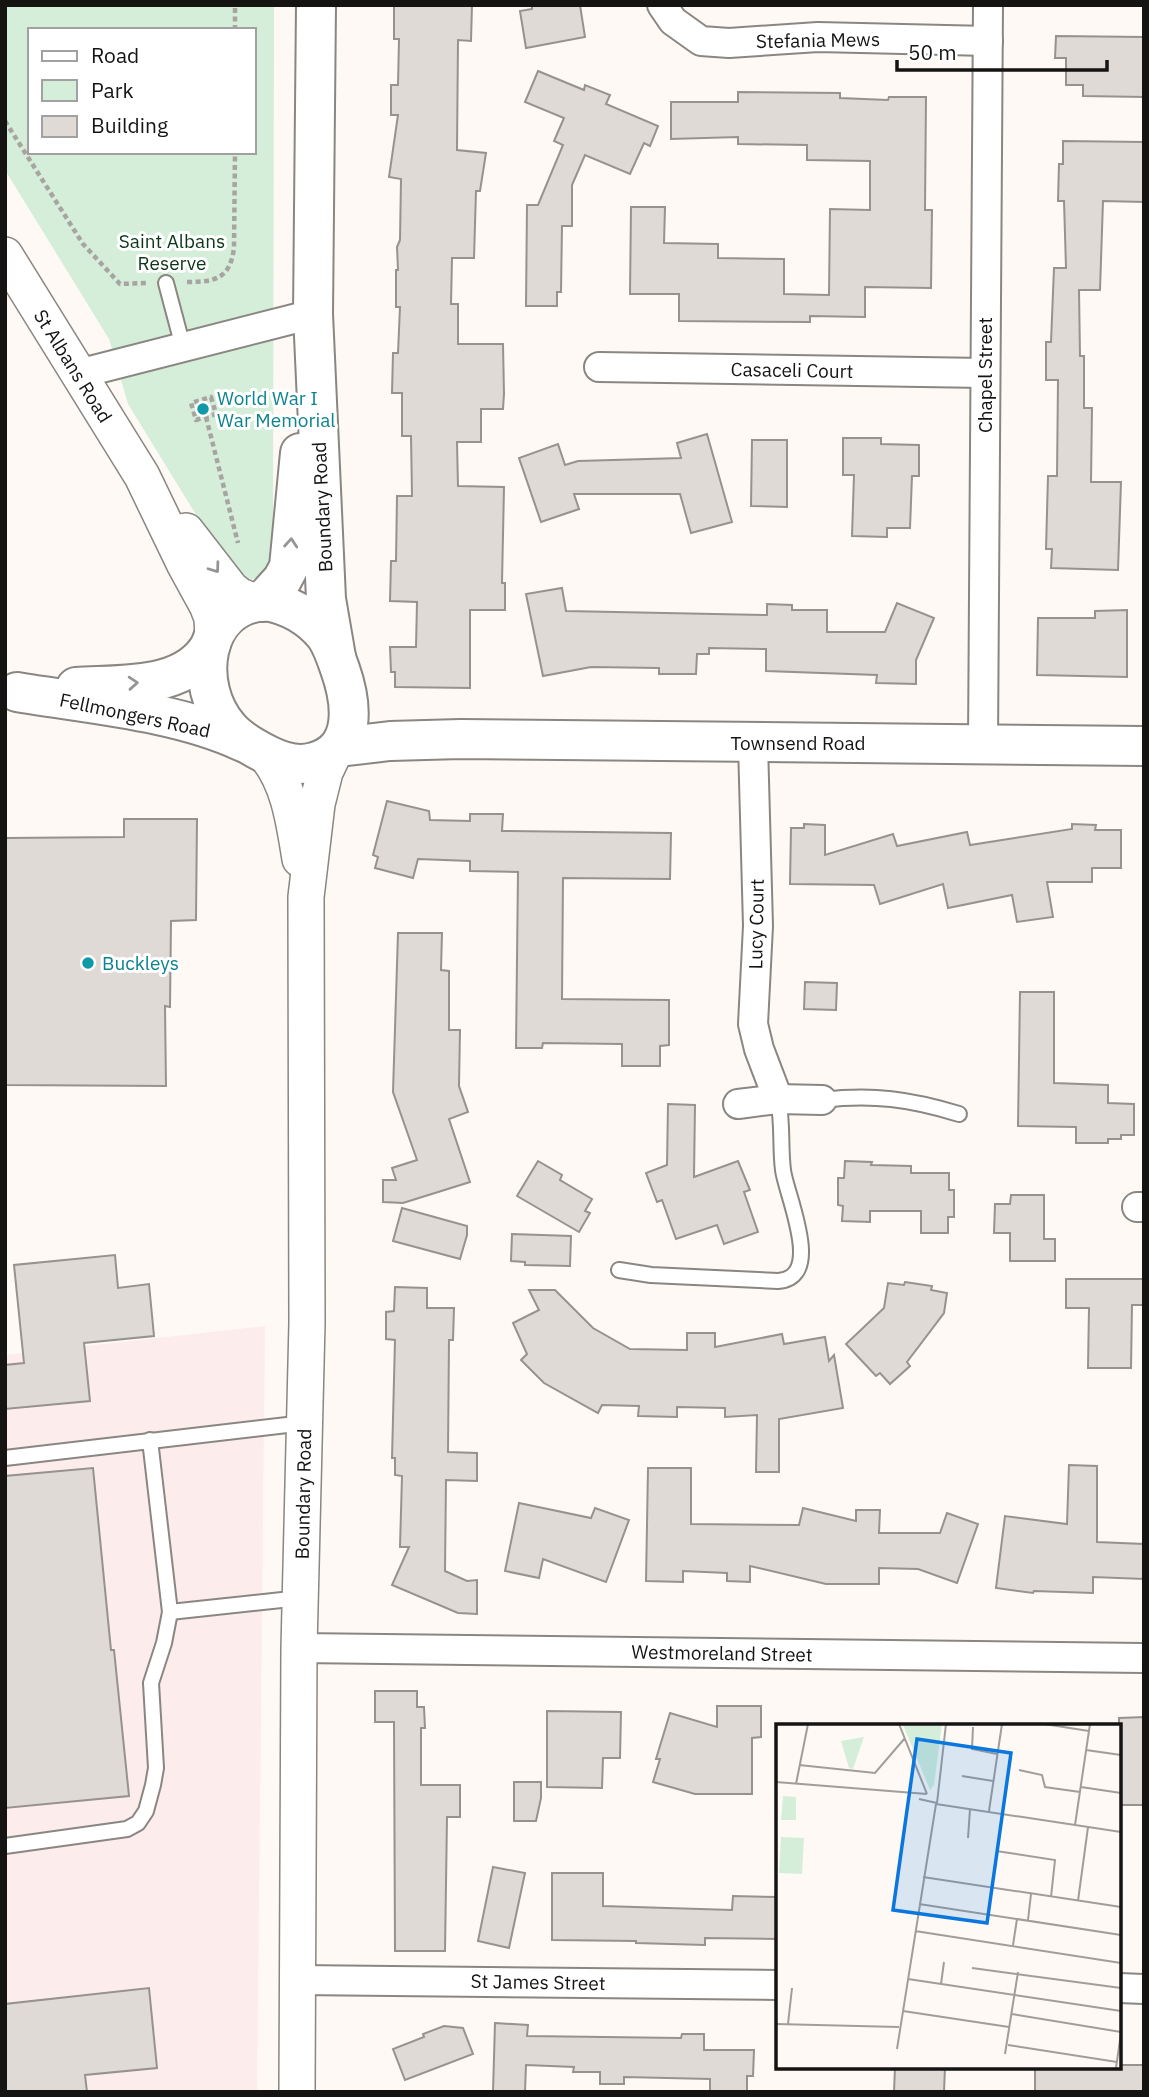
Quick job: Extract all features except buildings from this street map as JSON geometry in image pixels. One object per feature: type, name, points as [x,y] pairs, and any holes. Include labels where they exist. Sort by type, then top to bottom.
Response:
[{"type":"main road","name":"Boundary Road","points":[[316,5],[313,314],[326,599],[339,666]]},
{"type":"main road","name":"Boundary Road","points":[[259,602],[282,580],[290,561],[313,314]]},
{"type":"main road","points":[[259,602],[279,604],[307,618],[324,634],[339,666],[348,695],[349,719],[346,734],[337,749],[323,759],[302,764],[282,761],[257,749],[228,727],[213,700],[206,670],[212,641],[225,619],[242,607],[259,602]]},
{"type":"main road","name":"Fellmongers Road","points":[[11,692],[161,680],[190,668],[203,657],[212,641]]},
{"type":"main road","name":"Townsend Road","points":[[339,666],[359,702],[370,712],[414,731],[453,739]]},
{"type":"main road","name":"Fellmongers Road","points":[[11,692],[165,717],[222,733],[257,749]]},
{"type":"main road","name":"Townsend Road","points":[[337,749],[390,741],[453,739],[1144,746]]},
{"type":"street","name":"Stefania Mews","points":[[662,5],[673,21],[701,41],[729,43],[818,37],[988,41]]},
{"type":"street","name":"Chapel Street","points":[[983,744],[988,5]]},
{"type":"street","name":"St Albans Road","points":[[5,255],[142,476],[231,589],[240,596],[259,602]]},
{"type":"street","points":[[78,374],[313,314]]},
{"type":"street","name":"Casaceli Court","points":[[599,367],[985,373]]},
{"type":"street","name":"St Albans Road","points":[[142,476],[207,605],[212,618],[212,641]]},
{"type":"street","name":"Lucy Court","points":[[753,744],[758,926],[753,1024],[759,1049],[778,1100]]},
{"type":"street","name":"Boundary Road","points":[[257,749],[278,771],[288,799],[306,897]]},
{"type":"street","name":"Boundary Road","points":[[297,2092],[299,1648],[307,1323],[306,897],[317,804],[325,772],[337,749]]},
{"type":"street","points":[[738,1104],[822,1100]]},
{"type":"street","name":"Westmoreland Street","points":[[299,1648],[1144,1658]]},
{"type":"street","name":"St James Street","points":[[298,1980],[776,1984]]},
{"type":"street","points":[[1121,1988],[1144,1989]]},
{"type":"lane","points":[[166,283],[183,347]]},
{"type":"lane","points":[[822,1100],[857,1096],[902,1099],[959,1114]]},
{"type":"lane","name":"Lucy Court","points":[[619,1270],[651,1275],[778,1282],[793,1275],[801,1259],[802,1243],[783,1175],[778,1100]]},
{"type":"lane","points":[[5,1458],[304,1423]]},
{"type":"lane","points":[[5,1846],[127,1829],[138,1822],[146,1811],[156,1768],[151,1683],[164,1643],[170,1612],[150,1440]]},
{"type":"lane","points":[[170,1612],[300,1598]]},
{"type":"path","points":[[235,5],[235,28]]},
{"type":"path","points":[[5,121],[83,244],[120,284],[214,280],[223,275],[231,264],[234,248],[234,154]]},
{"type":"path","points":[[211,397],[216,414],[206,417],[196,420],[191,403],[211,397]]},
{"type":"path","points":[[206,417],[240,552]]},
{"type":"shaded area","points":[[265,1326],[257,2092],[5,2092],[5,1355]]},
{"type":"green space","name":"Saint Albans Reserve","points":[[5,5],[274,5],[273,540],[269,561],[258,577],[244,582],[233,575],[128,404],[109,339],[5,170]]},
{"type":"place","name":"World War I War Memorial","points":[[203,409]]},
{"type":"place","name":"Buckleys","points":[[88,963]]}]
